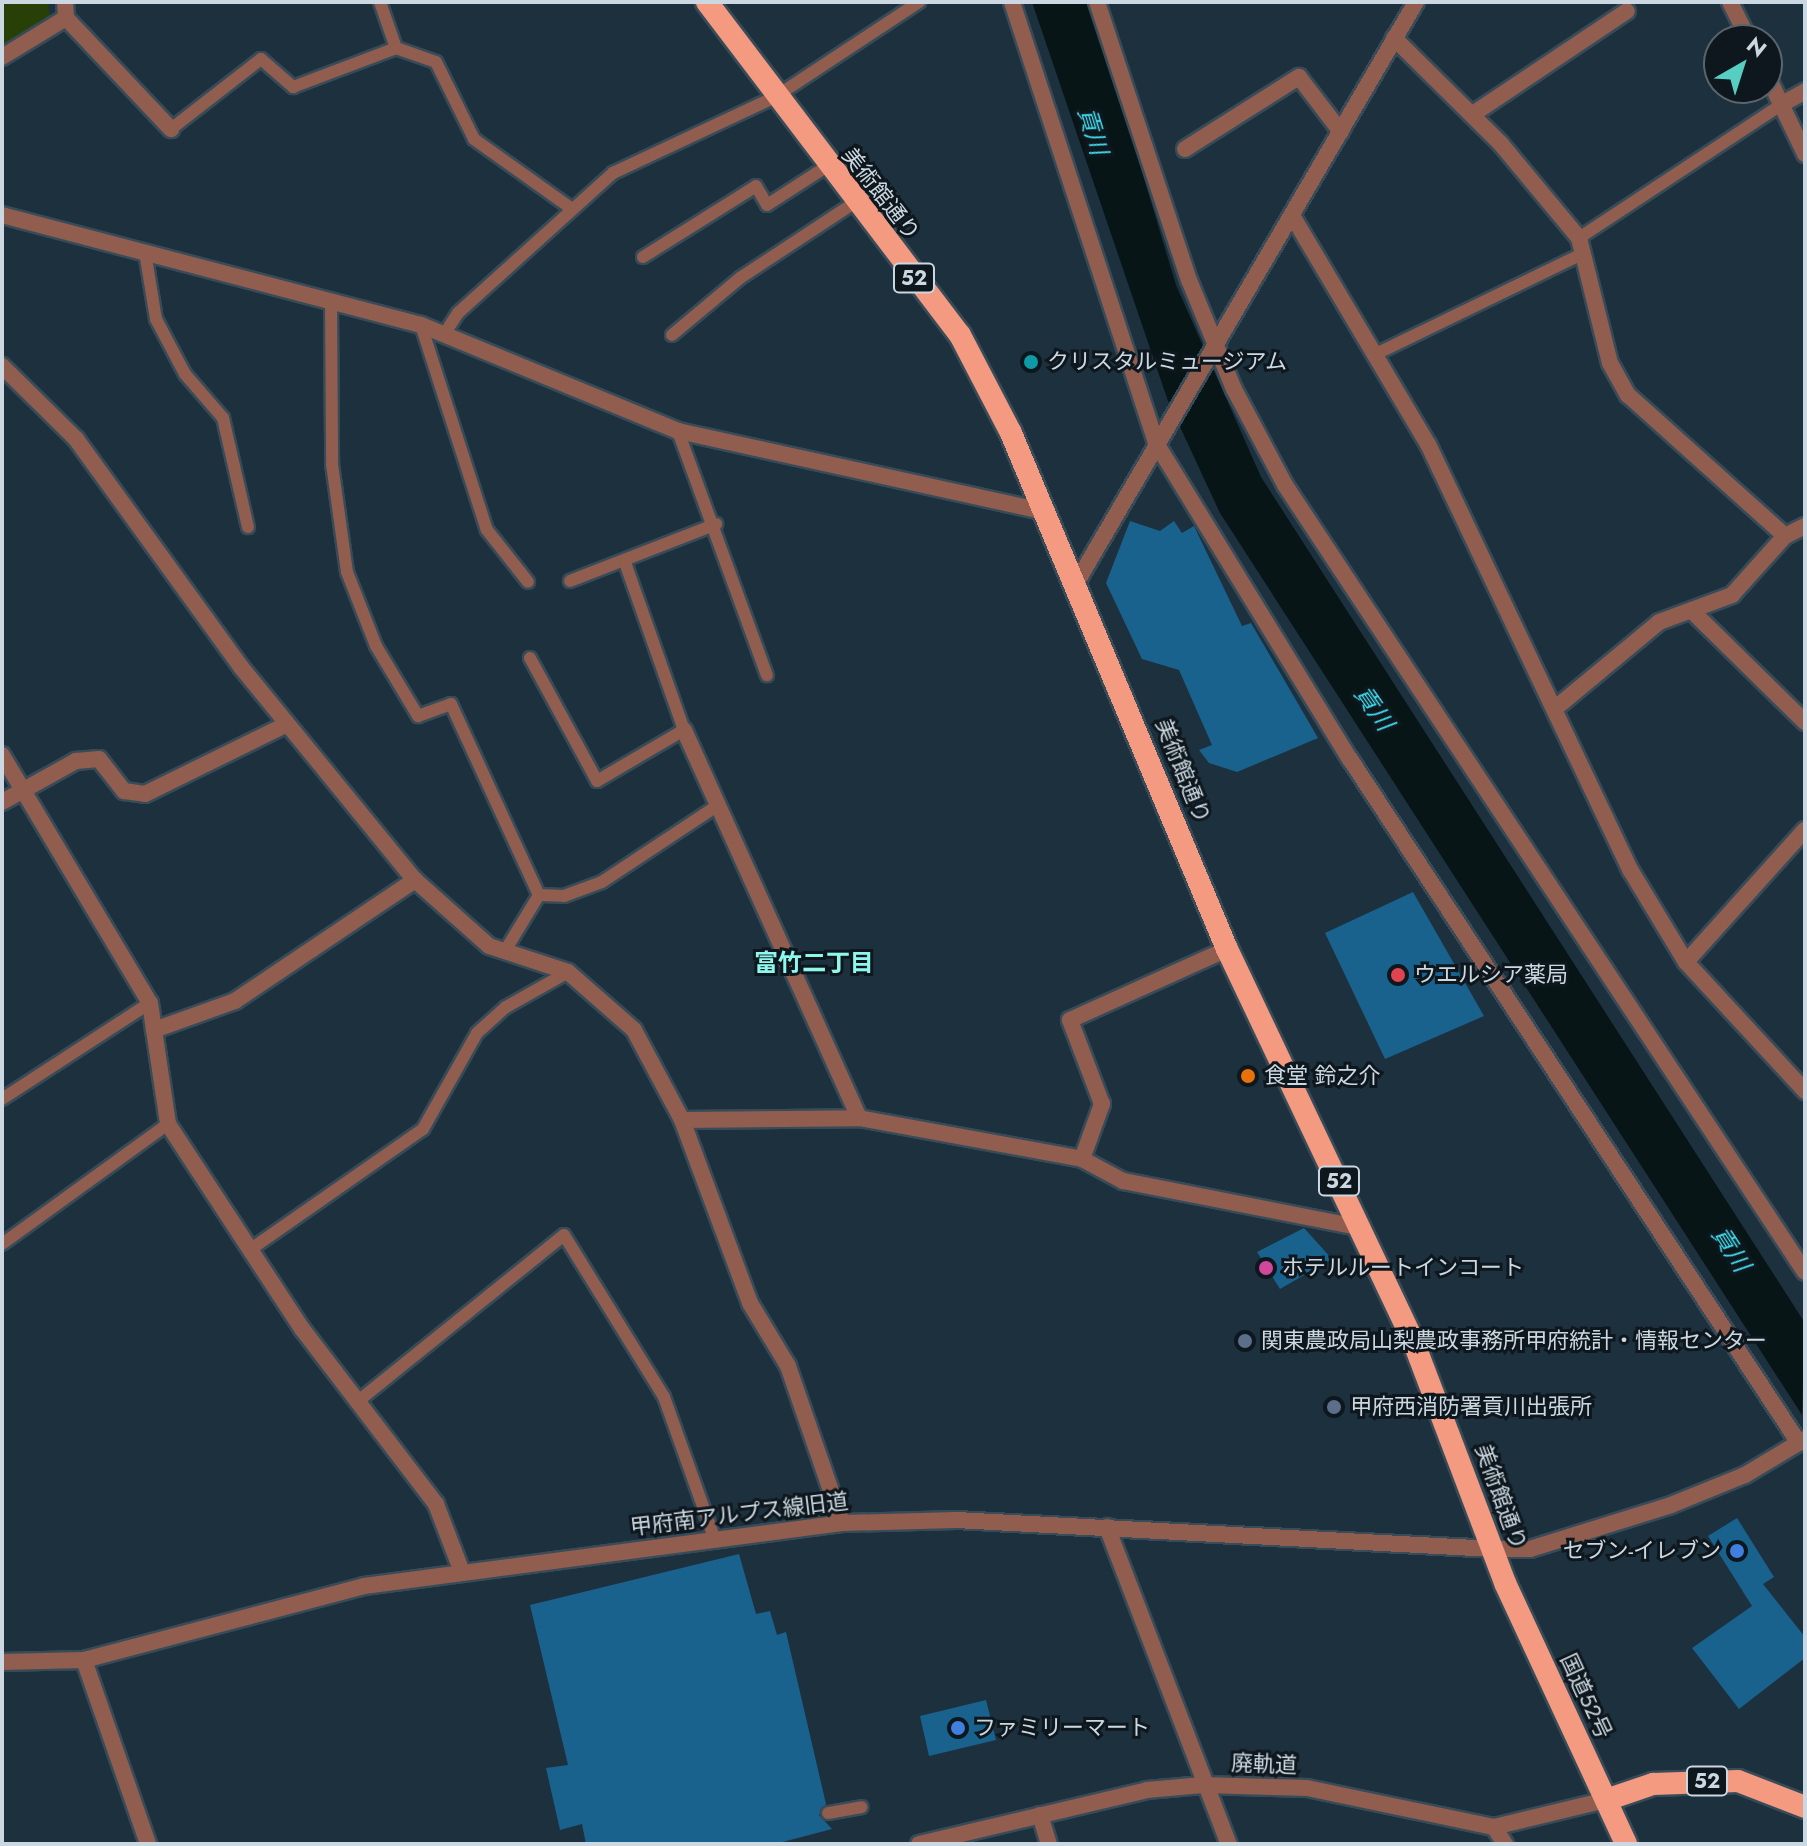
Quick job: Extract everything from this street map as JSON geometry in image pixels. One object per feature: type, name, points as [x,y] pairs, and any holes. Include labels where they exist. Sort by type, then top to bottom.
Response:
[{"type":"highway","name":"美術館通り","points":[[707,2],[826,167],[960,335],[1078,580],[1227,949],[1362,1228],[1519,1613]]},
{"type":"highway","name":"国道52号","points":[[1519,1613],[1626,1844]]},
{"type":"highway","name":"52","points":[[1606,1800],[1653,1784],[1738,1781],[1805,1807]]},
{"type":"street","points":[[1012,2],[1156,443],[1318,710],[1802,1441]]},
{"type":"street","points":[[1097,2],[1114,67],[1215,348],[1248,416],[1338,570],[1805,1272]]},
{"type":"street","points":[[1397,2],[1398,32],[1473,114],[1582,245],[1610,363],[1628,395],[1785,536]]},
{"type":"street","points":[[1078,580],[1416,2]]},
{"type":"street","points":[[1730,2],[1741,24]]},
{"type":"street","points":[[2,57],[66,10],[171,129]]},
{"type":"street","points":[[1473,114],[1627,11]]},
{"type":"street","points":[[1185,149],[1299,77],[1341,132]]},
{"type":"street","points":[[1783,103],[1805,91]]},
{"type":"street","points":[[1782,104],[1805,154]]},
{"type":"street","points":[[2,215],[421,325],[678,431],[1046,512]]},
{"type":"street","points":[[1293,217],[1378,353],[1558,706],[1631,871],[1686,962],[1805,1091]]},
{"type":"street","points":[[2,366],[76,439],[285,725],[415,880],[489,946],[568,972],[634,1030],[682,1120],[750,1303],[794,1381],[842,1523]]},
{"type":"street","points":[[1558,706],[1659,622],[1694,613],[1732,595],[1785,536],[1805,526]]},
{"type":"street","points":[[1694,613],[1803,715]]},
{"type":"street","points":[[2,802],[25,786],[76,761],[99,759],[124,791],[145,794],[285,725]]},
{"type":"street","points":[[684,730],[859,1118]]},
{"type":"street","points":[[2,755],[25,786],[150,1003],[168,1124],[357,1402],[436,1504],[462,1572]]},
{"type":"street","points":[[1686,962],[1805,830]]},
{"type":"street","points":[[154,1030],[235,1001],[415,880]]},
{"type":"street","points":[[1082,1159],[1102,1104],[1070,1020],[1227,949]]},
{"type":"street","points":[[682,1120],[859,1118],[1082,1159],[1123,1181],[1362,1228]]},
{"type":"street","name":"甲府南アルプス線旧道","points":[[2,1662],[84,1660],[364,1586],[842,1523],[1107,1527],[1530,1549],[1671,1505],[1745,1475],[1802,1441]]},
{"type":"street","points":[[1107,1527],[1203,1785],[1229,1844]]},
{"type":"street","points":[[84,1660],[148,1844]]},
{"type":"street","name":"廃軌道","points":[[919,1844],[1147,1790],[1203,1785],[1307,1788],[1494,1827],[1606,1800]]},
{"type":"street","points":[[1040,1815],[1049,1844]]},
{"type":"street","points":[[1494,1827],[1505,1844]]},
{"type":"lane","points":[[380,2],[396,48]]},
{"type":"lane","points":[[445,333],[613,173],[775,97],[919,2]]},
{"type":"lane","points":[[171,129],[261,59],[293,87],[396,48],[436,62],[474,139],[572,209]]},
{"type":"lane","points":[[1378,353],[1582,245],[1782,104]]},
{"type":"lane","points":[[643,257],[756,186],[767,205],[826,167]]},
{"type":"lane","points":[[672,335],[740,278],[854,203]]},
{"type":"lane","points":[[145,252],[156,319],[185,374],[223,418],[248,527]]},
{"type":"lane","points":[[331,301],[332,464],[347,572],[376,646],[418,716],[451,704],[539,895]]},
{"type":"lane","points":[[421,325],[487,530],[528,582]]},
{"type":"lane","points":[[678,431],[716,524],[767,675]]},
{"type":"lane","points":[[570,581],[716,524]]},
{"type":"lane","points":[[530,658],[597,781],[684,730],[624,560]]},
{"type":"lane","points":[[539,895],[564,896],[602,882],[717,806]]},
{"type":"lane","points":[[505,951],[539,895]]},
{"type":"lane","points":[[251,1249],[423,1129],[477,1033],[506,1007],[568,972]]},
{"type":"lane","points":[[2,1099],[150,1003]]},
{"type":"lane","points":[[2,1244],[168,1124]]},
{"type":"lane","points":[[357,1402],[564,1235],[664,1397],[715,1540]]},
{"type":"lane","points":[[828,1813],[861,1807]]},
{"type":"green space","points":[[2,2],[48,2],[50,18],[2,47]]},
{"type":"water","name":"貢川","points":[[1032,2],[1091,2],[1176,285],[1261,477],[1805,1323],[1802,1415],[1220,513],[1168,401]]},
{"type":"building","points":[[1130,521],[1160,531],[1174,521],[1182,533],[1194,526],[1242,626],[1251,623],[1318,738],[1237,772],[1209,763],[1199,750],[1212,745],[1179,670],[1142,659],[1106,583]]},
{"type":"building","points":[[1413,892],[1484,1016],[1385,1059],[1325,933]]},
{"type":"building","points":[[1304,1228],[1332,1259],[1280,1289],[1257,1252]]},
{"type":"building","points":[[1737,1518],[1774,1577],[1763,1584],[1805,1637],[1805,1658],[1739,1709],[1692,1648],[1752,1606],[1708,1536]]},
{"type":"building","points":[[739,1554],[756,1614],[770,1611],[777,1635],[786,1632],[826,1804],[819,1815],[832,1829],[775,1844],[586,1844],[582,1824],[560,1830],[546,1768],[568,1765],[530,1605]]},
{"type":"building","name":"ファミリーマート","points":[[986,1700],[996,1740],[929,1756],[920,1716]]},
{"type":"place","name":"クリスタルミュージアム","points":[[1031,362]]},
{"type":"place","name":"ウエルシア薬局","points":[[1398,975]]},
{"type":"place","name":"食堂 鈴之介","points":[[1248,1076]]},
{"type":"place","name":"ホテルルートインコート","points":[[1266,1268]]},
{"type":"place","name":"関東農政局山梨農政事務所甲府統計・情報センター","points":[[1245,1341]]},
{"type":"place","name":"甲府西消防署貢川出張所","points":[[1334,1407]]},
{"type":"place","name":"セブン-イレブン","points":[[1737,1551]]},
{"type":"place","name":"ファミリーマート","points":[[958,1728]]},
{"type":"district","name":"富竹二丁目","points":[[814,963]]}]
